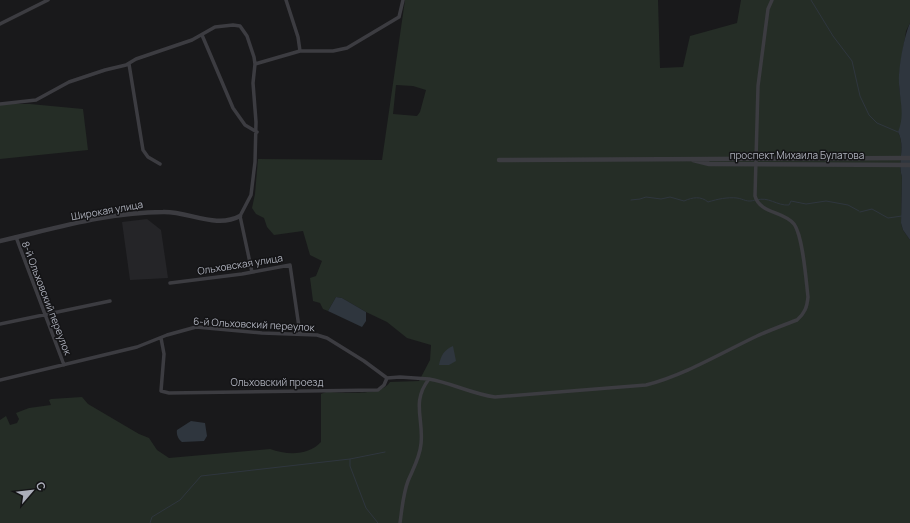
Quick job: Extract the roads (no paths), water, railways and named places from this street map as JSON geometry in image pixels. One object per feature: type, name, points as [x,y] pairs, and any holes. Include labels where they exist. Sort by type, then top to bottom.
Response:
[{"type":"street","points":[[0,24],[40,2],[48,0]]},
{"type":"street","points":[[286,0],[298,37],[300,50]]},
{"type":"street","points":[[255,64],[300,50],[333,51],[347,48],[399,18],[403,0]]},
{"type":"street","points":[[387,378],[400,377],[429,379],[443,382],[480,395],[495,397],[646,385],[723,354],[757,336],[797,320],[806,311],[808,297],[798,232],[791,221],[759,204],[755,196],[760,54],[768,9],[772,0]]},
{"type":"street","points":[[0,104],[24,103],[36,100],[69,82],[129,64],[136,59],[192,40],[220,26],[239,25],[247,36],[255,64],[253,83],[256,132],[255,162],[250,195],[240,216],[252,272]]},
{"type":"street","points":[[202,35],[233,108],[245,125],[256,132]]},
{"type":"street","points":[[129,64],[143,150],[148,157],[160,164]]},
{"type":"street","name":"проспект Михаила Булатова","points":[[499,160],[756,157],[910,158]]},
{"type":"street","name":"проспект Михаила Булатова","points":[[685,158],[709,164],[910,165]]},
{"type":"street","name":"Широкая улица","points":[[0,241],[103,218],[151,212],[178,212],[216,221],[227,221],[240,216]]},
{"type":"street","name":"8-й Ольховский переулок","points":[[16,238],[64,364]]},
{"type":"street","name":"Ольховская улица","points":[[170,283],[252,272],[290,265],[300,334]]},
{"type":"street","points":[[0,324],[110,301]]},
{"type":"street","name":"6-й Ольховский переулок","points":[[1,378],[137,348],[161,338],[196,327],[262,333],[317,335],[327,338],[364,361],[387,378]]},
{"type":"street","name":"Ольховский проезд","points":[[161,338],[164,354],[161,391],[169,393],[235,390],[378,390],[384,386],[387,378]]},
{"type":"street","points":[[400,523],[406,490],[420,453],[422,432],[418,405],[425,384],[429,379]]},
{"type":"waterway","points":[[811,0],[833,36],[852,61],[860,96],[869,115],[877,123],[898,132]]},
{"type":"waterway","points":[[631,200],[646,197],[661,199],[670,197],[684,201],[697,198],[708,202],[730,198],[748,201],[755,200]]},
{"type":"waterway","points":[[757,200],[765,199],[785,205],[789,205],[791,201],[806,204],[826,201],[848,205],[859,211]]},
{"type":"waterway","points":[[860,212],[872,209],[888,218],[902,216]]},
{"type":"waterway","points":[[378,523],[366,508],[350,466],[350,459],[385,452]]},
{"type":"waterway","points":[[150,523],[152,517],[180,500],[201,476],[350,459]]}]
